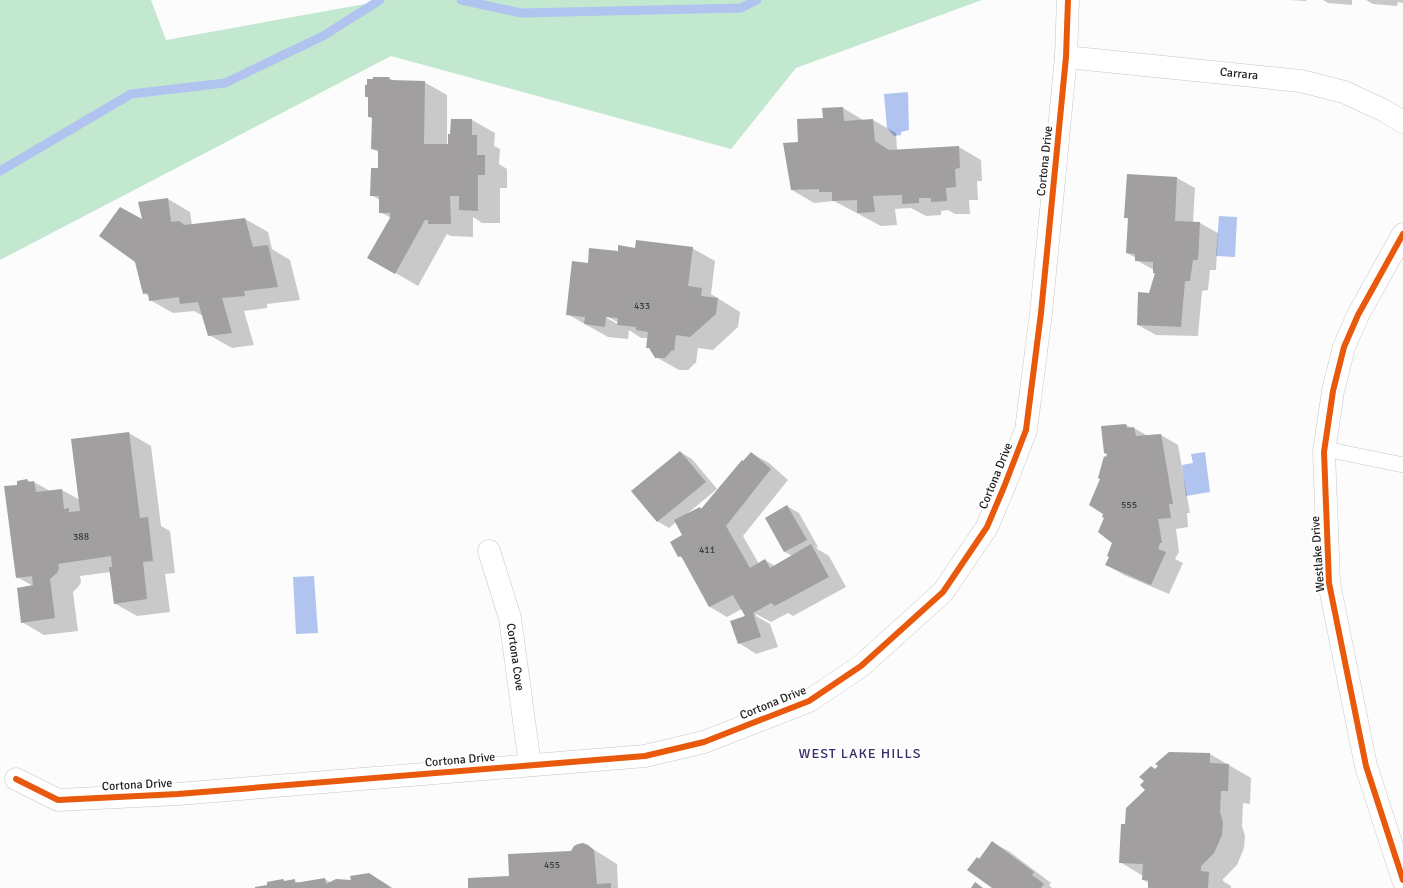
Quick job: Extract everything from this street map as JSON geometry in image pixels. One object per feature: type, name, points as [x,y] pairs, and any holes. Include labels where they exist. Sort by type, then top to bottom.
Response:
[{"type":"street","name":"Cortona Drive","points":[[16,779],[58,800],[178,794],[644,756],[704,742],[810,702],[861,666],[943,592],[987,527],[1026,430],[1041,313],[1066,57],[1068,0]]},
{"type":"street","name":"Carrara","points":[[1066,57],[1301,81],[1344,92],[1385,111],[1403,122]]},
{"type":"street","name":"Westlake Drive","points":[[1403,234],[1358,315],[1344,347],[1333,390],[1325,449],[1329,583],[1366,766],[1403,880]]},
{"type":"street","name":"Cortona Cove","points":[[489,551],[510,618],[530,765]]},
{"type":"lane","points":[[1325,449],[1403,465]]},
{"type":"green space","points":[[0,0],[151,0],[166,40],[387,0],[982,0],[796,68],[731,149],[391,56],[0,260]]},
{"type":"water","points":[[908,92],[909,130],[901,132],[901,135],[894,136],[887,128],[884,94]]},
{"type":"water","points":[[1219,216],[1237,217],[1235,257],[1216,256]]},
{"type":"water","points":[[1205,452],[1210,492],[1186,496],[1182,465],[1193,463],[1191,454]]},
{"type":"water","points":[[314,576],[318,633],[296,634],[293,577]]},
{"type":"building","points":[[373,77],[389,77],[390,80],[425,81],[424,144],[448,144],[451,119],[472,119],[472,135],[477,135],[477,155],[485,155],[485,175],[478,175],[478,211],[459,210],[459,196],[450,196],[451,224],[428,224],[428,220],[425,220],[395,274],[367,258],[390,218],[390,213],[379,213],[379,196],[370,196],[371,168],[378,168],[378,150],[371,149],[372,117],[368,117],[368,97],[365,97],[365,85],[367,85],[367,79],[373,79]]},
{"type":"building","points":[[843,107],[844,121],[873,119],[875,141],[889,150],[959,146],[960,168],[955,169],[956,187],[946,188],[947,201],[931,202],[931,198],[919,198],[919,203],[902,204],[902,195],[873,196],[875,212],[857,213],[857,200],[832,201],[832,192],[819,192],[819,189],[791,190],[783,143],[798,142],[797,119],[823,118],[822,108]]},
{"type":"building","points":[[1127,174],[1177,177],[1175,221],[1200,222],[1198,260],[1193,260],[1190,281],[1185,281],[1181,327],[1137,325],[1138,292],[1149,293],[1155,273],[1153,273],[1153,262],[1135,261],[1135,254],[1126,253],[1128,218],[1124,218]]},
{"type":"building","points":[[168,198],[171,222],[179,221],[184,225],[245,218],[253,247],[268,245],[278,287],[244,291],[245,296],[222,298],[232,333],[208,336],[198,302],[180,304],[179,297],[149,301],[148,293],[143,294],[135,262],[99,236],[120,207],[142,219],[138,202]]},
{"type":"building","points":[[636,240],[693,247],[688,286],[702,288],[701,296],[718,298],[716,314],[690,337],[676,335],[674,351],[672,350],[665,358],[655,358],[649,348],[646,348],[648,332],[636,330],[636,327],[617,325],[618,318],[606,317],[605,327],[584,324],[585,317],[566,315],[572,261],[588,263],[589,248],[618,251],[618,245],[635,248]]},
{"type":"building","points":[[1126,424],[1127,428],[1134,427],[1136,436],[1161,434],[1173,504],[1169,504],[1171,518],[1158,519],[1162,543],[1160,543],[1158,549],[1166,552],[1151,585],[1105,565],[1109,557],[1107,556],[1112,543],[1098,532],[1104,518],[1102,517],[1103,514],[1089,505],[1100,479],[1098,478],[1104,456],[1106,457],[1107,454],[1104,453],[1101,426]]},
{"type":"building","points":[[129,432],[140,518],[148,517],[153,561],[143,562],[147,599],[114,604],[109,567],[112,567],[111,556],[58,564],[59,568],[57,573],[50,579],[55,618],[21,623],[17,588],[33,585],[32,576],[16,578],[4,486],[17,485],[17,481],[27,479],[28,482],[34,481],[36,492],[62,489],[64,509],[69,508],[69,512],[80,511],[71,439]]},
{"type":"building","points":[[680,451],[706,482],[657,522],[631,491]]},
{"type":"building","points":[[751,452],[771,469],[726,526],[750,568],[765,559],[770,568],[811,544],[829,577],[775,606],[771,603],[753,613],[761,637],[738,644],[730,621],[745,616],[733,595],[709,607],[681,556],[678,557],[670,542],[682,535],[674,520],[700,507],[701,509],[742,460],[743,461]]},
{"type":"building","points":[[787,505],[807,540],[784,552],[765,518]]},
{"type":"building","points":[[1169,752],[1210,753],[1210,763],[1229,764],[1228,791],[1221,791],[1220,812],[1223,822],[1222,835],[1214,853],[1201,866],[1201,871],[1209,872],[1208,888],[1148,888],[1148,880],[1142,880],[1143,864],[1119,863],[1121,824],[1125,824],[1126,808],[1145,790],[1140,785],[1144,781],[1139,777],[1151,766],[1155,769],[1158,766],[1155,764]]},
{"type":"building","points":[[992,841],[1034,872],[1032,875],[1044,884],[1041,888],[992,888],[967,870],[977,857],[979,859]]},
{"type":"building","points":[[583,843],[594,850],[597,884],[611,883],[611,888],[468,888],[468,878],[509,876],[508,854],[571,851],[574,846]]},
{"type":"building","points":[[369,873],[390,888],[255,888],[267,885],[267,882],[283,879],[284,881],[295,879],[295,883],[325,878],[326,884],[336,879],[351,880],[350,876]]},
{"type":"building","points":[[975,882],[983,888],[971,888]]},
{"type":"waterway","points":[[0,171],[131,94],[225,83],[323,36],[380,0]]},
{"type":"waterway","points":[[461,0],[521,13],[741,8],[757,0]]},
{"type":"cycle path","points":[[16,779],[58,800],[178,794],[645,756],[704,742],[809,701],[861,666],[943,592],[987,527],[1026,430],[1041,313],[1066,57],[1068,0]]},
{"type":"cycle path","points":[[1403,234],[1358,315],[1344,347],[1333,391],[1324,452],[1329,583],[1366,766],[1403,880]]},
{"type":"district","name":"WEST LAKE HILLS","points":[[860,753]]}]
